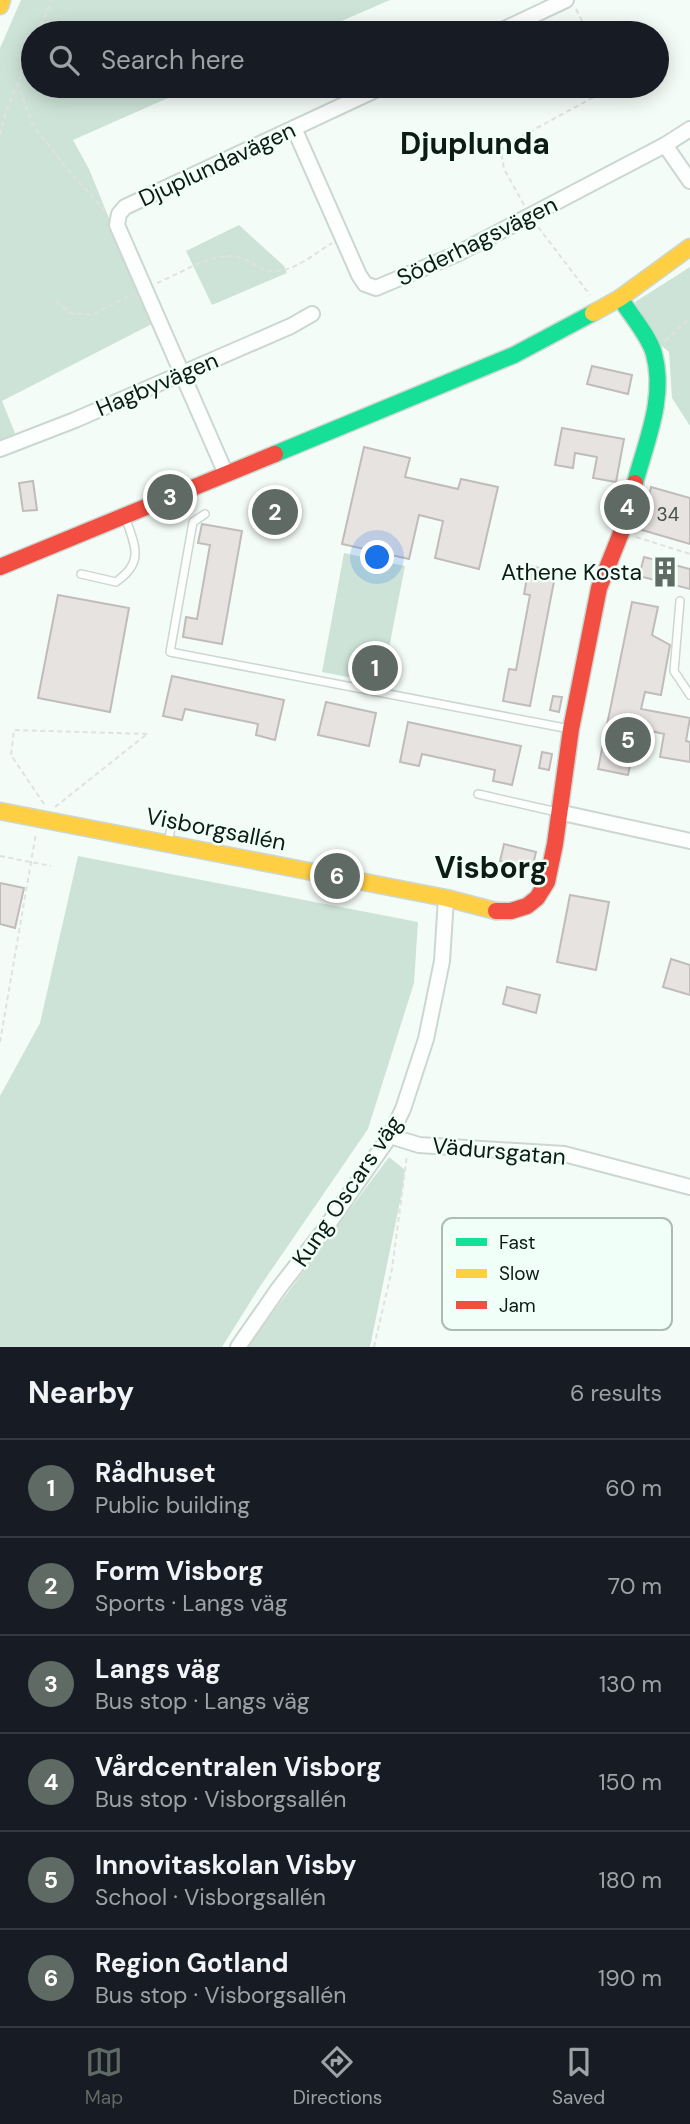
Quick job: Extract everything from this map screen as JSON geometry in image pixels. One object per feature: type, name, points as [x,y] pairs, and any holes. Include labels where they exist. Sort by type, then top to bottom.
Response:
[{"type":"street","points":[[0,6],[2,0]]},
{"type":"street","points":[[523,21],[569,0]]},
{"type":"street","name":"Djuplundavägen","points":[[226,474],[117,225],[119,214],[125,208],[358,98]]},
{"type":"street","name":"Söderhagsvägen","points":[[294,128],[365,284],[376,288],[457,254],[530,217],[665,145],[690,128]]},
{"type":"street","points":[[665,145],[690,181]]},
{"type":"street","points":[[0,566],[514,355],[601,310],[690,247]]},
{"type":"street","name":"Visborgsallén","points":[[0,811],[41,812],[168,843],[446,898],[496,911],[511,911],[527,906],[537,898],[547,882],[555,844],[571,729],[599,588],[621,533],[656,406],[659,383],[654,352],[620,298]]},
{"type":"street","name":"Hagbyvägen","points":[[0,449],[183,374],[312,314]]},
{"type":"street","points":[[558,812],[690,841]]},
{"type":"street","name":"Kung Oscars väg","points":[[238,1347],[279,1288],[325,1230],[390,1136],[403,1109],[426,1039],[442,961],[446,898]]},
{"type":"street","name":"Vädursgatan","points":[[390,1136],[419,1145],[564,1154],[690,1187]]},
{"type":"lane","points":[[205,514],[193,522],[170,652],[571,729]]},
{"type":"lane","points":[[81,574],[116,582],[130,572],[136,551],[125,515]]},
{"type":"lane","points":[[681,601],[674,671],[690,695]]},
{"type":"lane","points":[[478,794],[558,812]]},
{"type":"lane","points":[[168,843],[172,823]]},
{"type":"path","points":[[42,21],[52,0]]},
{"type":"path","points":[[569,0],[581,21]]},
{"type":"path","points":[[0,135],[21,75]]},
{"type":"path","points":[[18,83],[21,92]]},
{"type":"path","points":[[23,98],[32,124],[117,225]]},
{"type":"path","points":[[592,98],[509,143],[501,151],[504,169],[530,217],[601,310]]},
{"type":"path","points":[[56,301],[70,313],[92,315],[211,260],[227,256],[238,257],[265,269],[277,271],[291,268],[342,237]]},
{"type":"path","points":[[654,352],[690,318]]},
{"type":"path","points":[[621,533],[690,554]]},
{"type":"path","points":[[0,1042],[41,812],[11,755],[14,730],[148,734],[55,807]]},
{"type":"path","points":[[0,856],[51,866]]},
{"type":"path","points":[[374,1347],[392,1269],[408,1142]]},
{"type":"green space","points":[[21,0],[390,0],[342,21],[21,21],[21,98],[168,98],[73,140],[89,169],[152,324],[2,401],[17,438],[0,444],[0,48]]},
{"type":"green space","points":[[239,225],[284,266],[287,273],[212,305],[186,251]]},
{"type":"green space","points":[[690,267],[690,426],[672,398],[669,352],[647,334],[635,302]]},
{"type":"green space","points":[[344,553],[405,566],[382,684],[322,672]]},
{"type":"green space","points":[[78,856],[418,922],[414,983],[368,1129],[222,1347],[0,1347],[0,1096],[40,1023]]},
{"type":"green space","points":[[389,1157],[405,1170],[370,1347],[247,1347]]},
{"type":"building","points":[[592,366],[632,375],[628,394],[587,384]]},
{"type":"building","points":[[562,428],[624,439],[616,482],[593,478],[597,457],[575,453],[573,468],[555,465]]},
{"type":"building","points":[[364,447],[410,458],[405,477],[458,489],[461,479],[498,487],[479,569],[435,558],[443,521],[419,515],[409,559],[342,544]]},
{"type":"building","points":[[33,481],[37,510],[23,511],[19,483]]},
{"type":"building","points":[[651,487],[690,498],[690,544],[642,530]]},
{"type":"building","points":[[202,524],[242,531],[222,644],[183,637],[186,617],[197,619],[210,545],[198,543]]},
{"type":"building","name":"Athene Kosta","points":[[644,557],[690,569],[690,589],[639,576]]},
{"type":"building","points":[[529,566],[556,571],[530,706],[503,701],[509,669],[516,670],[530,595],[524,594]]},
{"type":"building","points":[[58,595],[129,608],[110,712],[38,698]]},
{"type":"building","points":[[632,602],[658,607],[652,635],[670,645],[661,695],[645,692],[641,709],[690,718],[686,741],[690,742],[690,762],[660,757],[664,734],[638,728],[628,775],[598,769]]},
{"type":"building","points":[[172,676],[284,700],[275,740],[256,735],[258,724],[185,709],[182,720],[163,716]]},
{"type":"building","points":[[553,696],[562,697],[559,712],[550,710]]},
{"type":"building","points":[[326,702],[376,713],[369,746],[318,735]]},
{"type":"building","points":[[408,722],[521,746],[512,785],[493,781],[495,770],[422,754],[419,766],[400,762]]},
{"type":"building","points":[[542,752],[552,754],[549,770],[539,768]]},
{"type":"building","points":[[504,844],[536,852],[532,869],[500,861]]},
{"type":"building","points":[[0,883],[24,888],[15,928],[0,924]]},
{"type":"building","points":[[570,895],[609,902],[596,970],[557,962]]},
{"type":"building","points":[[671,959],[690,965],[690,995],[663,987]]},
{"type":"building","points":[[507,987],[540,995],[536,1013],[503,1004]]},
{"type":"traffic: fast","points":[[620,298],[648,340],[657,370],[658,387],[653,419],[635,483]]},
{"type":"traffic: fast","points":[[275,454],[514,355],[593,313]]},
{"type":"traffic: slow","points":[[0,6],[2,0]]},
{"type":"traffic: slow","points":[[593,313],[620,298],[690,247]]},
{"type":"traffic: slow","points":[[0,811],[446,898],[496,911]]},
{"type":"traffic: jam","points":[[0,567],[275,454]]},
{"type":"traffic: jam","points":[[496,911],[511,911],[527,906],[537,898],[547,882],[571,729],[599,588],[621,533],[635,483]]},
{"type":"place","name":"Langs väg","points":[[170,497]]},
{"type":"place","name":"Vårdcentralen Visborg","points":[[627,507]]},
{"type":"place","name":"Form Visborg","points":[[275,512]]},
{"type":"place","name":"Athene Kosta","points":[[665,572]]},
{"type":"place","name":"Rådhuset","points":[[375,668]]},
{"type":"place","name":"Innovitaskolan Visby","points":[[628,740]]},
{"type":"place","name":"Region Gotland","points":[[337,876]]},
{"type":"district","name":"Djuplunda","points":[[475,143]]},
{"type":"district","name":"Visborg","points":[[491,867]]}]
